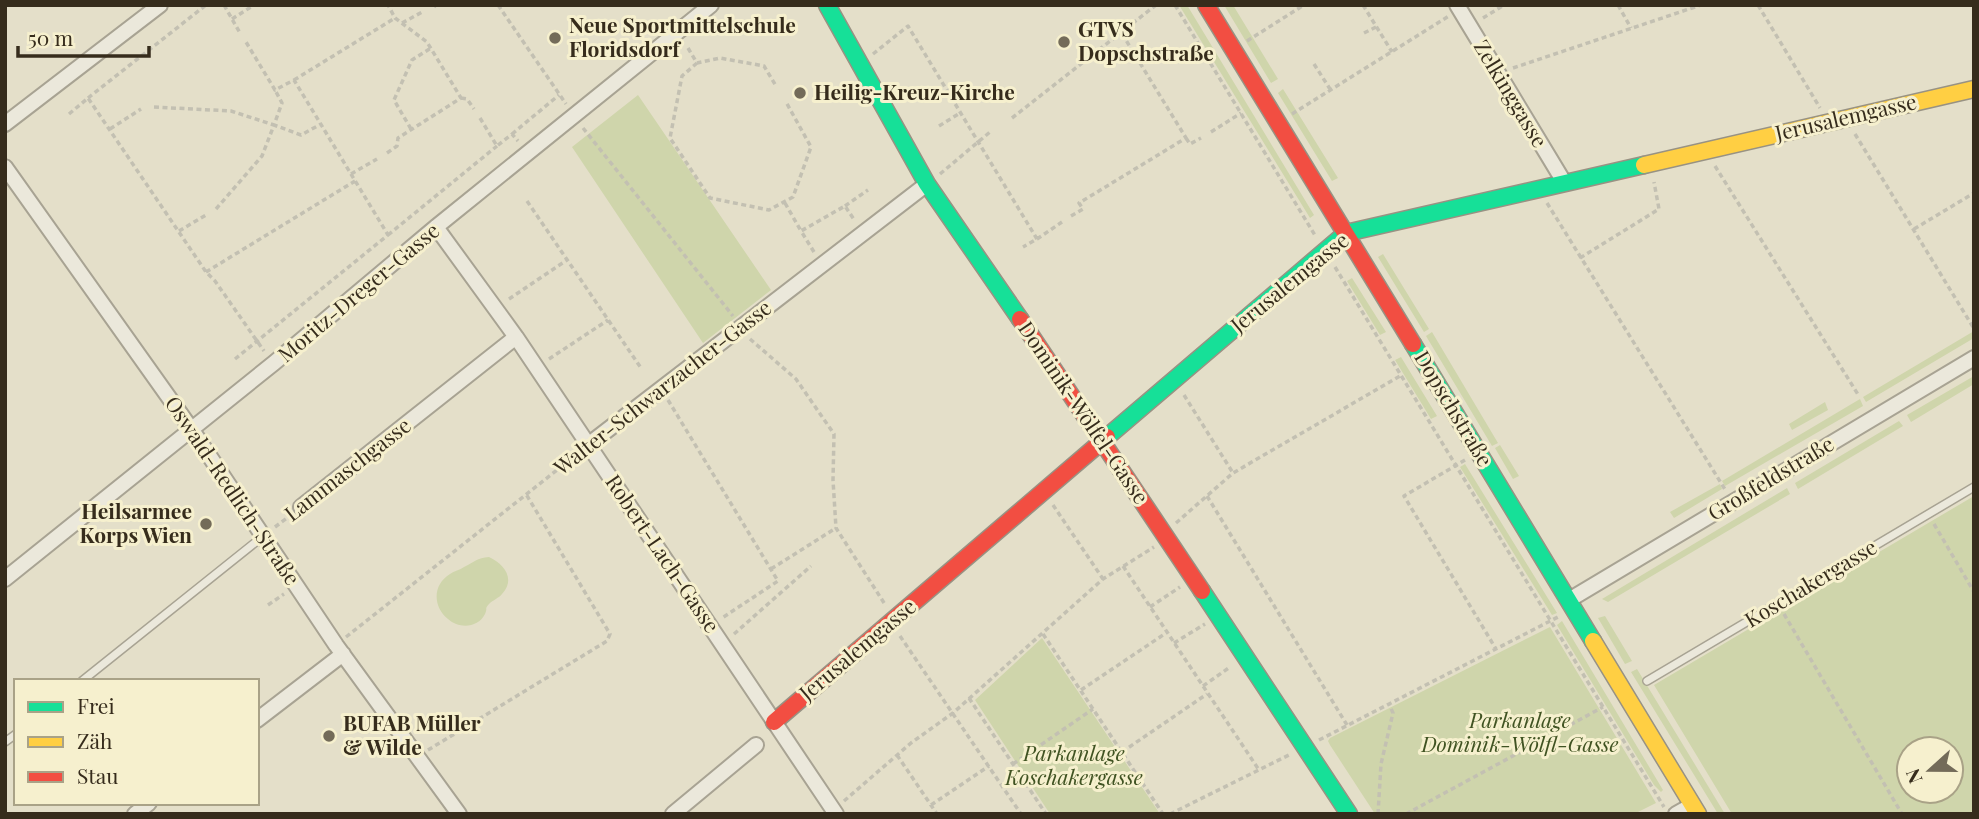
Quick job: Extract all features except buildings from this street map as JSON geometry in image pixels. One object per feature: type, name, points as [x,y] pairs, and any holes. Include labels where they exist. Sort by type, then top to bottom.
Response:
[{"type":"street","points":[[5,124],[160,5]]},
{"type":"street","name":"Moritz-Dreger-Gasse","points":[[5,579],[192,430],[436,227],[530,154],[711,5]]},
{"type":"street","name":"Dominik-Wölfel-Gasse","points":[[827,5],[927,184],[1103,440],[1349,814]]},
{"type":"street","name":"Dopschstraße","points":[[1206,5],[1695,810]]},
{"type":"street","name":"Zelkinggasse","points":[[1458,7],[1564,182]]},
{"type":"street","name":"Jerusalemgasse","points":[[774,722],[1346,233],[1974,89]]},
{"type":"street","name":"Oswald-Redlich-Straße","points":[[5,167],[10,185],[192,430],[340,650],[459,814]]},
{"type":"street","name":"Walter-Schwarzacher-Gasse","points":[[588,445],[927,184]]},
{"type":"street","name":"Robert-Lach-Gasse","points":[[436,227],[516,337],[834,812]]},
{"type":"street","name":"Lammaschgasse","points":[[301,508],[516,337]]},
{"type":"street","name":"Großfeldstraße","points":[[1569,600],[1974,358]]},
{"type":"street","points":[[259,718],[340,650]]},
{"type":"street","points":[[673,814],[756,745]]},
{"type":"street","points":[[1676,814],[1695,810]]},
{"type":"lane","name":"Koschakergasse","points":[[1647,681],[1974,487]]},
{"type":"lane","points":[[84,679],[262,537]]},
{"type":"path","points":[[69,114],[206,5]]},
{"type":"path","points":[[223,5],[240,33]]},
{"type":"path","points":[[232,19],[254,5]]},
{"type":"path","points":[[388,5],[395,18],[427,42],[461,98]]},
{"type":"path","points":[[498,5],[575,117],[750,340],[796,379],[834,434],[832,480],[836,528],[892,621],[1021,814]]},
{"type":"path","points":[[1012,118],[1156,5]]},
{"type":"path","points":[[1175,5],[1669,814]]},
{"type":"path","points":[[1233,49],[1304,5]]},
{"type":"path","points":[[1363,5],[1392,52]]},
{"type":"path","points":[[1469,26],[1504,5]]},
{"type":"path","points":[[1618,5],[1631,28]]},
{"type":"path","points":[[1497,73],[1701,5]]},
{"type":"path","points":[[1758,5],[1828,122]]},
{"type":"path","points":[[1278,122],[1392,52],[1458,7]]},
{"type":"path","points":[[402,23],[424,11]]},
{"type":"path","points":[[275,90],[395,18]]},
{"type":"path","points":[[860,65],[908,26],[1037,239]]},
{"type":"path","points":[[1364,33],[1376,27]]},
{"type":"path","points":[[1121,32],[1190,144],[1201,138]]},
{"type":"path","points":[[216,209],[262,156],[282,103],[246,42]]},
{"type":"path","points":[[411,129],[394,100],[412,60],[431,48]]},
{"type":"path","points":[[688,48],[697,64]]},
{"type":"path","points":[[776,86],[764,66],[720,58],[697,64],[682,76],[670,138],[710,198],[769,210],[793,197],[811,147],[786,102]]},
{"type":"path","points":[[1314,64],[1331,89]]},
{"type":"path","points":[[294,80],[388,234]]},
{"type":"path","points":[[235,359],[560,95]]},
{"type":"path","points":[[88,98],[206,272],[274,363]]},
{"type":"path","points":[[387,153],[397,146],[398,138],[461,98],[467,99],[474,108]]},
{"type":"path","points":[[154,107],[231,111],[301,135],[321,124]]},
{"type":"path","points":[[110,130],[141,109]]},
{"type":"path","points":[[939,126],[960,113]]},
{"type":"path","points":[[1211,132],[1241,113]]},
{"type":"path","points":[[480,118],[497,146]]},
{"type":"path","points":[[927,184],[990,132]]},
{"type":"path","points":[[1855,133],[1973,327]]},
{"type":"path","points":[[512,134],[530,154]]},
{"type":"path","points":[[1071,216],[1083,209],[1079,203],[1186,138]]},
{"type":"path","points":[[1705,150],[1859,396]]},
{"type":"path","points":[[351,174],[377,159]]},
{"type":"path","points":[[1580,258],[1659,209],[1653,178]]},
{"type":"path","points":[[206,272],[355,181]]},
{"type":"path","points":[[1537,188],[1732,502]]},
{"type":"path","points":[[801,231],[868,190]]},
{"type":"path","points":[[1914,229],[1974,193]]},
{"type":"path","points":[[527,201],[641,368]]},
{"type":"path","points":[[784,202],[817,257]]},
{"type":"path","points":[[845,206],[857,225]]},
{"type":"path","points":[[179,231],[206,215]]},
{"type":"path","points":[[1023,247],[1062,222]]},
{"type":"path","points":[[509,299],[567,260]]},
{"type":"path","points":[[549,359],[608,320]]},
{"type":"path","points":[[834,812],[911,743],[953,713],[1103,579],[1166,536],[1233,473],[1400,376]]},
{"type":"path","points":[[1174,380],[1233,473]]},
{"type":"path","points":[[661,389],[778,580],[710,626]]},
{"type":"path","name":"Walter-Schwarzacher-Gasse","points":[[340,650],[588,445]]},
{"type":"path","points":[[1479,451],[1404,496],[1496,649]]},
{"type":"path","points":[[1044,491],[1103,579]]},
{"type":"path","points":[[418,757],[607,641],[610,634],[526,494]]},
{"type":"path","points":[[1208,496],[1347,725]]},
{"type":"path","name":"Lammaschgasse","points":[[262,537],[301,508]]},
{"type":"path","points":[[1928,515],[1974,592]]},
{"type":"path","points":[[771,569],[836,528]]},
{"type":"path","points":[[722,644],[811,566]]},
{"type":"path","points":[[1123,566],[1259,770]]},
{"type":"path","points":[[1150,607],[1194,578]]},
{"type":"path","points":[[1778,603],[1902,814]]},
{"type":"path","points":[[1174,643],[1218,615]]},
{"type":"path","points":[[1170,814],[1558,617]]},
{"type":"path","points":[[1081,690],[1167,633]]},
{"type":"path","points":[[1043,634],[1163,814]]},
{"type":"path","points":[[1203,686],[1246,657]]},
{"type":"path","points":[[1122,752],[1208,694]]},
{"type":"path","points":[[969,698],[1046,814]]},
{"type":"path","points":[[1378,814],[1381,764],[1393,713],[1389,704]]},
{"type":"path","points":[[1406,814],[1603,706]]},
{"type":"path","points":[[1013,764],[1093,709]]},
{"type":"path","points":[[897,755],[937,814]]},
{"type":"path","points":[[931,805],[989,766]]},
{"type":"green space","points":[[1179,5],[1187,5],[1314,215],[1310,218]]},
{"type":"green space","points":[[1224,5],[1233,5],[1278,79],[1271,83]]},
{"type":"green space","points":[[1283,89],[1338,178],[1332,181],[1278,93]]},
{"type":"green space","points":[[638,95],[771,290],[703,343],[572,147]]},
{"type":"green space","points":[[1383,254],[1429,329],[1424,332],[1378,257]]},
{"type":"green space","points":[[1352,278],[1386,332],[1380,335],[1347,281]]},
{"type":"green space","points":[[1974,331],[1974,338],[1866,402],[1863,397]]},
{"type":"green space","points":[[1432,332],[1498,443],[1492,446],[1426,336]]},
{"type":"green space","points":[[1401,357],[1437,416],[1431,419],[1395,360]]},
{"type":"green space","points":[[1974,376],[1974,384],[1911,422],[1907,415]]},
{"type":"green space","points":[[1860,399],[1863,406],[1725,486],[1722,481]]},
{"type":"green space","points":[[1825,402],[1828,410],[1792,430],[1789,424]]},
{"type":"green space","points":[[1899,421],[1903,426],[1798,489],[1795,483]]},
{"type":"green space","points":[[1500,445],[1519,476],[1513,479],[1495,448]]},
{"type":"green space","points":[[1465,464],[1557,613],[1552,615],[1460,467]]},
{"type":"green space","points":[[1720,484],[1722,489],[1674,518],[1670,512]]},
{"type":"green space","points":[[1787,488],[1790,494],[1608,602],[1602,599]]},
{"type":"green space","points":[[1974,496],[1974,814],[1732,814],[1654,685]]},
{"type":"green space","points":[[489,557],[506,572],[506,588],[489,604],[478,622],[463,626],[452,622],[443,614],[437,602],[440,584],[452,573],[478,559]]},
{"type":"green space","points":[[1605,616],[1632,661],[1625,664],[1598,618]]},
{"type":"green space","points":[[1562,621],[1663,790],[1661,792],[1654,785],[1557,625]]},
{"type":"green space","name":"Parkanlage Dominik-Wölfl-Gasse","points":[[1550,627],[1656,803],[1634,814],[1375,814],[1330,745],[1330,738]]},
{"type":"green space","name":"Parkanlage Koschakergasse","points":[[1042,638],[1160,814],[1050,814],[975,700]]},
{"type":"green space","points":[[1637,669],[1725,814],[1718,814],[1631,672]]},
{"type":"traffic: fast","points":[[827,5],[927,184],[1020,319]]},
{"type":"traffic: fast","points":[[1107,437],[1346,233],[1644,165]]},
{"type":"traffic: fast","points":[[1413,344],[1593,641]]},
{"type":"traffic: fast","points":[[1202,591],[1349,814]]},
{"type":"traffic: slow","points":[[1644,165],[1974,89]]},
{"type":"traffic: slow","points":[[1593,641],[1698,814]]},
{"type":"traffic: jam","points":[[1206,5],[1413,344]]},
{"type":"traffic: jam","points":[[1020,319],[1202,591]]},
{"type":"traffic: jam","points":[[774,722],[1107,437]]},
{"type":"place","name":"Neue Sportmittelschule Floridsdorf","points":[[555,38]]},
{"type":"place","name":"GTVS Dopschstraße","points":[[1064,42]]},
{"type":"place","name":"Heilig-Kreuz-Kirche","points":[[800,93]]},
{"type":"place","name":"Heilsarmee Korps Wien","points":[[206,524]]},
{"type":"place","name":"BUFAB Müller & Wilde","points":[[329,736]]}]
